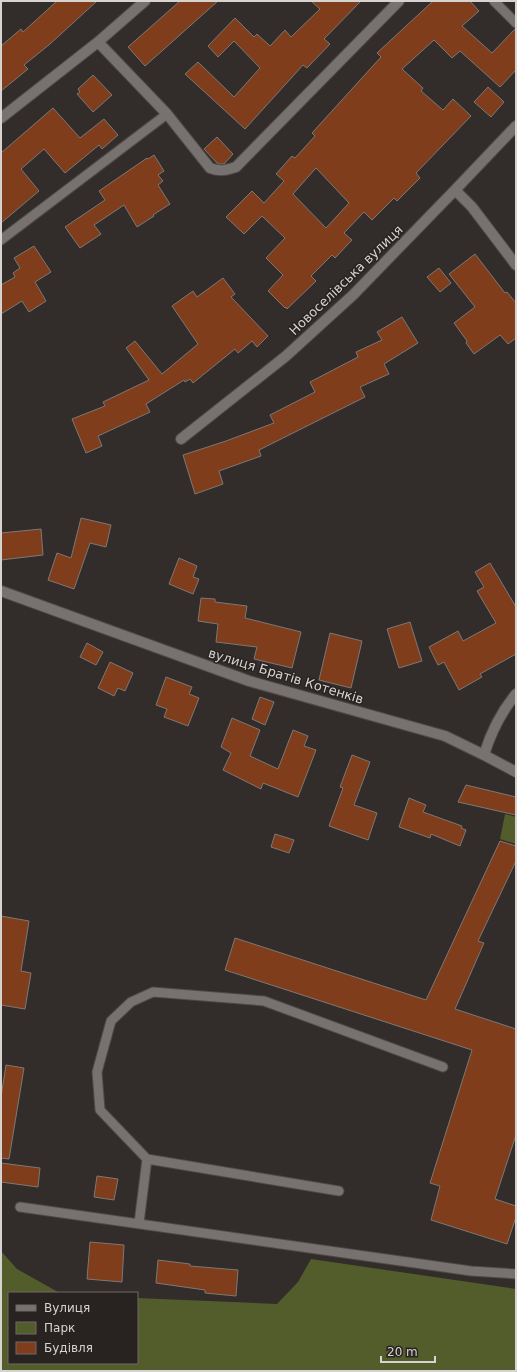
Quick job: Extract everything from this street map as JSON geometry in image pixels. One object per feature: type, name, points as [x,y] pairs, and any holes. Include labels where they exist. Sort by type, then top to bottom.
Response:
[{"type":"street","points":[[1,118],[98,42],[145,1]]},
{"type":"street","points":[[98,42],[167,114],[210,168],[218,171],[227,170],[236,167],[399,1]]},
{"type":"street","name":"Новоселівська вулиця","points":[[181,439],[286,356],[353,295],[516,126]]},
{"type":"street","points":[[455,190],[472,207],[516,265]]},
{"type":"street","name":"вулиця Братів Котенків","points":[[1,591],[250,681],[444,736],[484,754],[516,772]]},
{"type":"street","points":[[484,754],[491,733],[506,705],[516,694]]},
{"type":"lane","points":[[494,1],[516,23]]},
{"type":"lane","points":[[1,240],[167,114]]},
{"type":"lane","points":[[338,1191],[147,1159],[100,1110],[97,1072],[110,1021],[131,1002],[153,992],[264,1002],[443,1067]]},
{"type":"lane","points":[[139,1223],[147,1159]]},
{"type":"lane","points":[[20,1207],[471,1271],[516,1274]]},
{"type":"green space","points":[[505,814],[516,817],[516,844],[500,839]]},
{"type":"green space","points":[[1,1251],[17,1269],[58,1292],[8,1292],[8,1364],[138,1364],[138,1298],[277,1304],[298,1282],[311,1259],[516,1289],[516,1371],[1,1371]]},
{"type":"building","points":[[57,1],[97,1],[50,44],[24,65],[28,69],[1,91],[1,46],[21,29],[23,32]]},
{"type":"building","points":[[180,1],[218,1],[145,66],[128,47]]},
{"type":"building","points":[[311,1],[361,1],[324,39],[330,44],[307,68],[303,65],[245,129],[185,74],[198,62],[234,97],[260,68],[234,41],[218,57],[208,46],[235,18],[254,37],[257,34],[270,46],[285,30],[291,37],[320,9]]},
{"type":"building","points":[[433,1],[470,1],[479,11],[462,26],[492,53],[516,29],[516,70],[500,87],[460,51],[452,58],[434,40],[402,69],[423,88],[421,91],[443,110],[453,99],[471,116],[416,173],[420,178],[397,201],[394,198],[372,220],[364,212],[344,233],[352,240],[335,258],[332,255],[311,276],[316,281],[287,309],[268,291],[283,275],[266,258],[285,238],[262,216],[244,234],[226,217],[252,191],[264,203],[284,181],[276,174],[292,156],[295,158],[315,136],[312,133],[381,57],[377,53]],"holes":[[[316,168],[349,203],[326,228],[293,194]]]},
{"type":"building","points":[[93,75],[112,95],[93,112],[77,94],[80,92],[78,89]]},
{"type":"building","points":[[488,87],[504,102],[491,117],[474,102]]},
{"type":"building","points":[[53,108],[80,138],[104,119],[118,135],[102,149],[99,145],[65,173],[44,149],[21,169],[39,191],[1,223],[1,153]]},
{"type":"building","points":[[217,137],[233,154],[224,164],[218,164],[204,149]]},
{"type":"building","points":[[154,155],[164,171],[158,175],[163,181],[158,185],[170,204],[137,227],[124,205],[94,225],[101,234],[80,248],[65,227],[105,200],[99,191],[147,158],[148,159]]},
{"type":"building","points":[[34,246],[51,272],[35,282],[46,301],[29,312],[22,301],[1,314],[1,285],[15,277],[13,273],[20,268],[14,258]]},
{"type":"building","points":[[475,254],[505,293],[507,292],[516,303],[516,338],[508,344],[500,335],[474,354],[454,323],[475,307],[449,274]]},
{"type":"building","points":[[439,268],[451,283],[440,292],[427,277]]},
{"type":"building","points":[[223,278],[235,294],[231,297],[268,336],[257,347],[252,341],[238,353],[235,349],[193,383],[190,379],[185,382],[184,380],[146,404],[150,412],[98,436],[102,446],[86,453],[72,419],[105,406],[103,402],[149,380],[126,348],[135,341],[162,374],[198,344],[172,306],[193,291],[197,297]]},
{"type":"building","points":[[402,317],[418,343],[384,364],[389,374],[360,387],[365,397],[259,450],[261,456],[219,471],[223,484],[195,494],[183,455],[274,423],[270,415],[315,392],[310,382],[358,357],[356,352],[382,340],[377,332]]},
{"type":"building","points":[[81,518],[111,525],[106,547],[90,543],[74,589],[48,580],[57,553],[71,558]]},
{"type":"building","points":[[41,529],[43,555],[1,560],[1,533]]},
{"type":"building","points":[[179,558],[197,566],[193,577],[199,579],[193,594],[169,584]]},
{"type":"building","points":[[490,563],[516,607],[516,654],[480,674],[482,677],[459,690],[444,662],[438,665],[429,647],[458,631],[463,641],[496,623],[477,591],[484,587],[475,572]]},
{"type":"building","points":[[201,598],[215,599],[215,602],[247,606],[245,618],[301,632],[292,668],[254,659],[257,647],[216,642],[218,624],[198,621]]},
{"type":"building","points":[[410,622],[422,661],[399,668],[387,629]]},
{"type":"building","points":[[330,633],[362,641],[351,688],[319,680]]},
{"type":"building","points":[[87,643],[103,652],[96,665],[80,657]]},
{"type":"building","points":[[110,662],[133,673],[125,691],[118,688],[114,696],[98,688]]},
{"type":"building","points":[[166,677],[192,687],[189,694],[199,698],[188,726],[164,717],[167,709],[156,705]]},
{"type":"building","points":[[260,697],[274,702],[265,725],[252,719]]},
{"type":"building","points":[[232,718],[260,730],[250,756],[278,769],[293,730],[308,736],[304,746],[316,750],[298,797],[263,783],[261,789],[223,770],[231,753],[221,747]]},
{"type":"building","points":[[352,755],[370,762],[354,805],[377,813],[368,840],[329,826],[343,788],[340,787]]},
{"type":"building","points":[[466,785],[516,797],[516,815],[458,802]]},
{"type":"building","points":[[409,798],[426,805],[423,812],[462,826],[461,828],[466,830],[460,846],[431,834],[430,838],[399,827]]},
{"type":"building","points":[[275,834],[294,840],[289,853],[271,847]]},
{"type":"building","points":[[500,841],[516,846],[516,861],[478,941],[484,943],[455,1009],[516,1029],[516,1135],[495,1199],[516,1206],[516,1217],[507,1244],[431,1220],[440,1186],[430,1183],[472,1050],[225,970],[235,938],[426,1000]]},
{"type":"building","points":[[1,916],[29,921],[21,971],[31,973],[25,1009],[1,1005]]},
{"type":"building","points":[[6,1065],[24,1068],[9,1159],[1,1158],[1,1097]]},
{"type":"building","points":[[1,1163],[40,1168],[38,1187],[1,1182]]},
{"type":"building","points":[[97,1176],[118,1179],[114,1200],[94,1197]]},
{"type":"building","points":[[90,1242],[124,1245],[122,1282],[87,1279]]},
{"type":"building","points":[[158,1260],[190,1264],[190,1266],[238,1270],[236,1296],[205,1293],[205,1290],[156,1283]]}]
